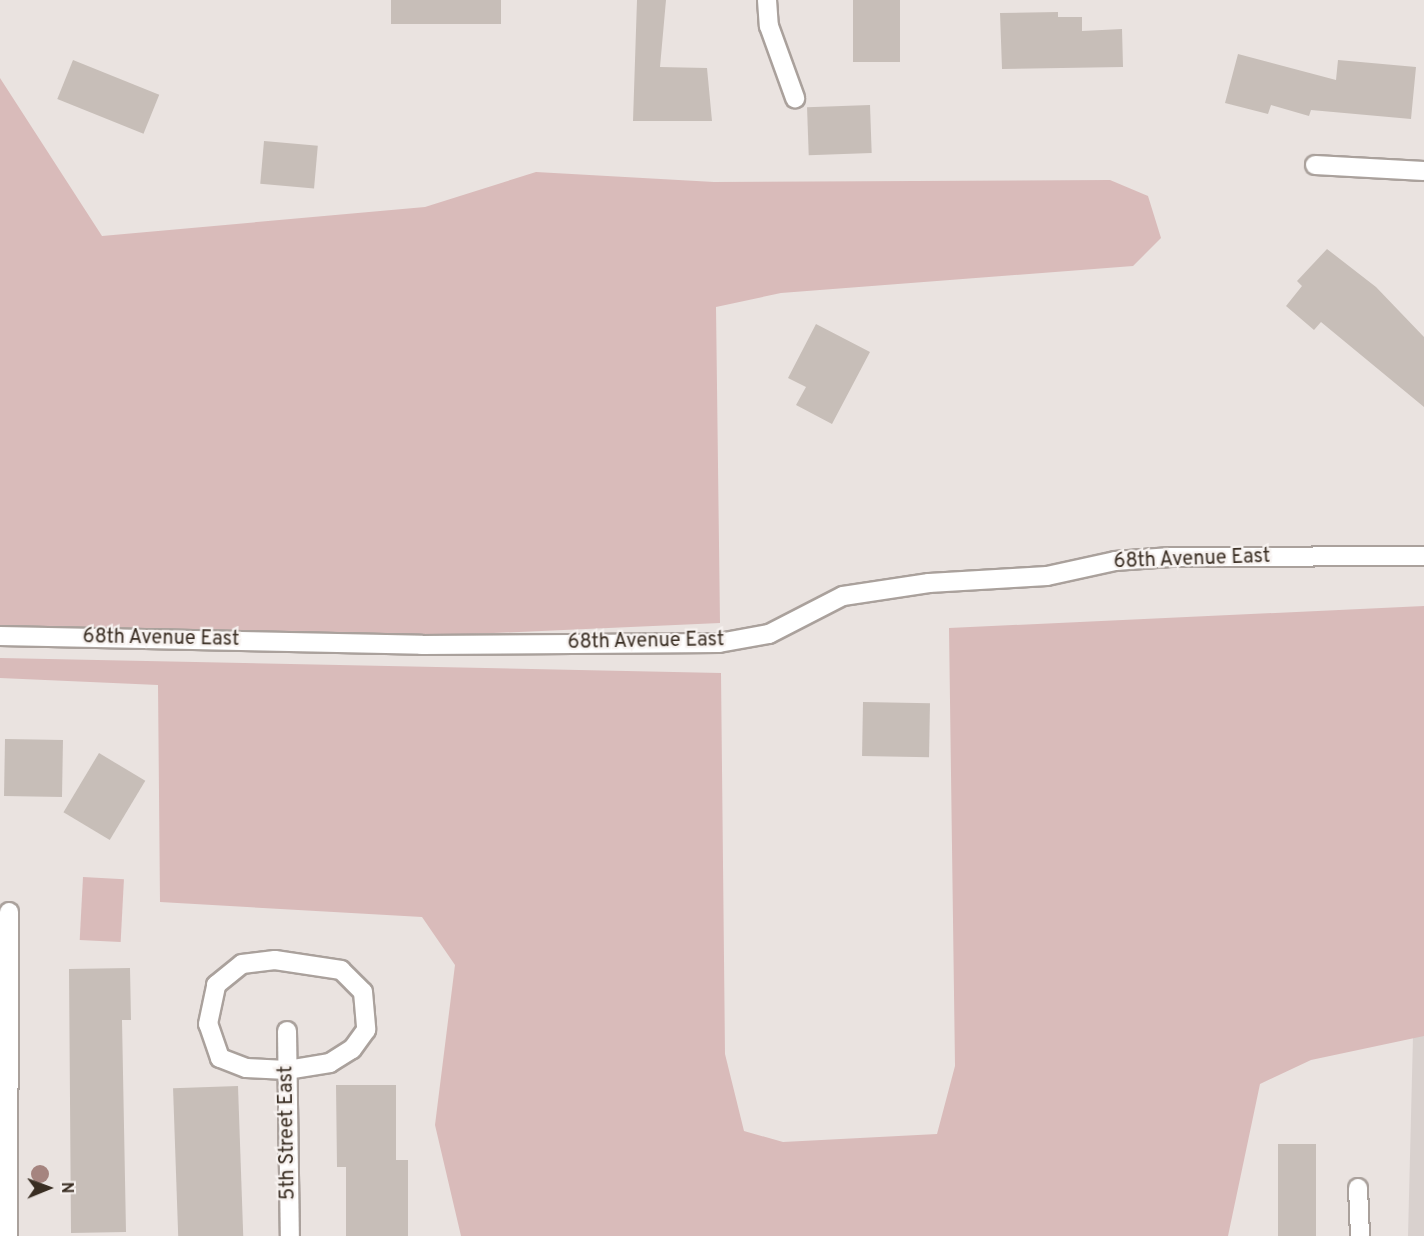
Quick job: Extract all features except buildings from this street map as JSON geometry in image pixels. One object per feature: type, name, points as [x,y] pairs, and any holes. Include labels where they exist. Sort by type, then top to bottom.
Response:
[{"type":"street","points":[[767,0],[770,26],[795,98]]},
{"type":"street","points":[[1315,165],[1424,171]]},
{"type":"street","name":"68th Avenue East","points":[[0,636],[422,645],[719,643],[769,634],[843,597],[929,583],[1047,576],[1115,561],[1170,557],[1424,556]]},
{"type":"street","points":[[8,1236],[9,912]]},
{"type":"street","points":[[242,964],[321,964],[341,970],[363,992],[366,1030],[352,1049],[330,1064],[287,1070],[246,1068],[220,1058],[211,1041],[210,999],[216,985],[242,964]]},
{"type":"street","name":"5th Street East","points":[[287,1031],[290,1236]]},
{"type":"street","points":[[1358,1188],[1359,1236]]},
{"type":"shaded area","points":[[0,78],[102,236],[425,207],[536,172],[714,182],[1110,180],[1148,196],[1161,238],[1133,266],[781,293],[716,307],[720,623],[427,636],[0,625]]},
{"type":"shaded area","points":[[1424,606],[1424,1036],[1311,1060],[1260,1084],[1228,1236],[461,1236],[435,1125],[455,965],[422,917],[160,902],[158,685],[0,678],[0,658],[721,673],[725,1054],[744,1131],[783,1142],[937,1134],[955,1066],[949,628]]},
{"type":"shaded area","points":[[83,877],[124,879],[121,942],[80,940]]},
{"type":"shaded area","points":[[1413,1036],[1424,1036],[1424,1236],[1408,1236]]}]
